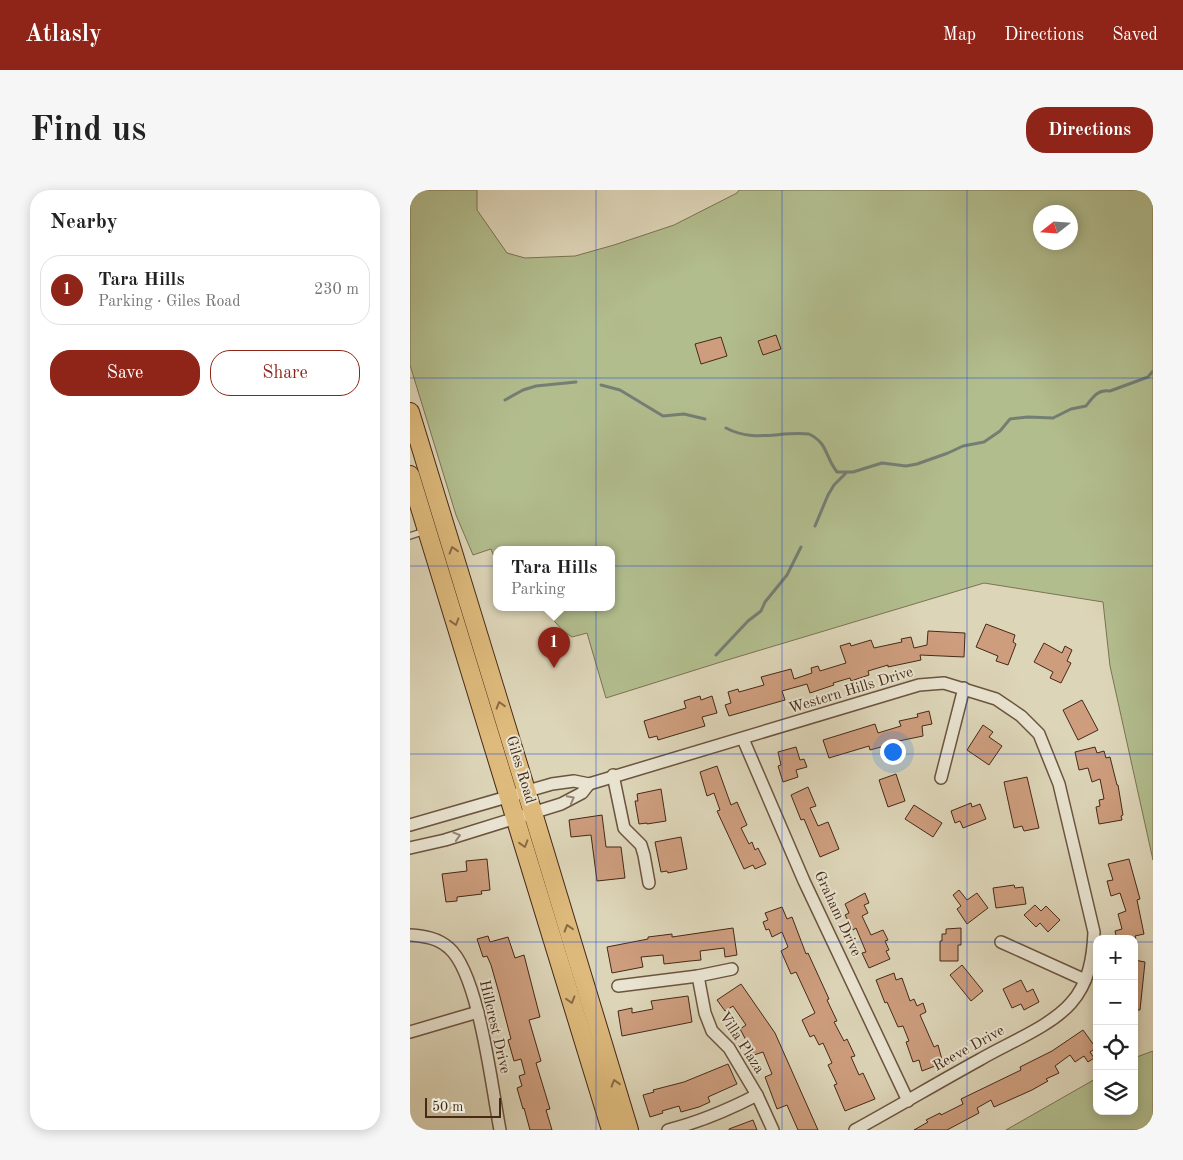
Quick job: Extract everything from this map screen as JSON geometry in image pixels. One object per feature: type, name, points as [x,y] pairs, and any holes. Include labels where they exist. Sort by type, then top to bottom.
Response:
[{"type":"main road","name":"Giles Road","points":[[410,412],[527,790],[629,1130]]},
{"type":"main road","name":"Giles Road","points":[[410,475],[611,1130]]},
{"type":"street","name":"Western Hills Drive","points":[[410,825],[552,784],[574,782],[589,784],[613,775],[743,739],[919,685],[944,684],[964,688],[996,699],[1021,716],[1039,734],[1050,758],[1059,784],[1094,932],[1091,960],[1085,980]]},
{"type":"street","points":[[941,778],[964,688]]},
{"type":"street","name":"Graham Drive","points":[[743,739],[804,881],[908,1101]]},
{"type":"street","points":[[613,775],[624,828],[641,845],[649,883]]},
{"type":"street","name":"Western Hills Drive","points":[[410,848],[445,840],[533,813],[569,800],[582,793],[589,784]]},
{"type":"street","name":"Hillcrest Drive","points":[[410,935],[434,938],[450,949],[462,967],[478,1012],[500,1130]]},
{"type":"street","points":[[1001,942],[1085,980]]},
{"type":"street","points":[[618,986],[698,976],[732,969]]},
{"type":"street","name":"Villa Plaza","points":[[698,976],[705,1013],[712,1030],[729,1048],[757,1095],[773,1130]]},
{"type":"street","name":"Reeve Drive","points":[[854,1130],[1027,1034],[1055,1016],[1070,1003],[1085,980]]},
{"type":"street","points":[[410,1032],[478,1012]]},
{"type":"street","name":"Villa Plaza","points":[[668,1130],[707,1119],[757,1095]]},
{"type":"lane","points":[[410,536],[427,531]]},
{"type":"green space","points":[[410,190],[477,190],[477,210],[507,253],[525,258],[575,256],[614,245],[674,225],[737,193],[739,190],[1153,190],[1153,860],[1110,666],[1103,602],[984,583],[606,698],[587,633],[572,637],[563,631],[546,611],[615,611],[615,546],[493,546],[493,554],[491,549],[473,555],[456,515],[410,365]]},
{"type":"green space","points":[[1153,1051],[1153,1130],[1006,1130],[1093,1080],[1093,1115],[1138,1115],[1138,1057]]},
{"type":"building","points":[[776,335],[781,349],[763,355],[758,341]]},
{"type":"building","points":[[721,337],[727,356],[701,364],[695,344]]},
{"type":"building","points":[[986,624],[1015,635],[1013,642],[1016,644],[1008,665],[996,661],[998,656],[976,647]]},
{"type":"building","points":[[928,631],[965,633],[964,657],[920,655],[921,660],[888,667],[888,665],[868,671],[869,675],[851,681],[850,678],[833,683],[834,685],[810,693],[807,684],[782,691],[785,700],[729,716],[725,705],[731,703],[728,692],[738,689],[739,692],[764,685],[761,677],[791,669],[794,679],[812,673],[811,668],[818,666],[820,671],[846,663],[840,646],[850,643],[851,646],[871,640],[874,648],[902,642],[901,639],[911,637],[914,648],[927,645]]},
{"type":"building","points":[[1044,643],[1062,653],[1065,646],[1072,650],[1067,661],[1071,663],[1061,683],[1050,678],[1053,672],[1034,662]]},
{"type":"building","points":[[700,696],[701,700],[712,696],[717,713],[702,717],[705,726],[658,740],[657,736],[649,738],[644,721],[686,708],[684,701]]},
{"type":"building","points":[[1082,700],[1098,730],[1078,740],[1063,710]]},
{"type":"building","points":[[929,711],[932,724],[922,726],[923,736],[894,742],[889,745],[889,748],[882,750],[881,747],[870,750],[869,746],[829,758],[823,740],[875,724],[878,733],[901,726],[899,721],[918,717],[917,714]]},
{"type":"building","points":[[983,725],[993,732],[989,737],[1002,746],[989,765],[967,750]]},
{"type":"building","points":[[796,747],[800,760],[804,759],[807,767],[796,770],[798,777],[783,782],[778,766],[781,765],[778,752]]},
{"type":"building","points":[[1095,747],[1097,753],[1104,751],[1106,758],[1110,757],[1118,785],[1123,815],[1121,816],[1122,820],[1099,824],[1096,807],[1100,806],[1099,800],[1104,799],[1100,779],[1092,782],[1088,768],[1079,770],[1075,752]]},
{"type":"building","points":[[717,766],[731,805],[737,802],[747,825],[741,828],[749,844],[752,842],[755,850],[758,848],[766,864],[755,869],[753,865],[744,869],[717,811],[720,810],[714,793],[707,796],[700,772]]},
{"type":"building","points":[[896,774],[905,801],[888,807],[879,780]]},
{"type":"building","points":[[1027,777],[1039,828],[1024,831],[1022,826],[1014,828],[1004,782]]},
{"type":"building","points":[[808,787],[816,806],[810,808],[818,826],[828,822],[839,849],[820,857],[804,819],[801,820],[791,795]]},
{"type":"building","points":[[661,789],[666,821],[639,824],[635,801],[638,801],[637,794]]},
{"type":"building","points":[[971,803],[972,807],[980,804],[986,819],[963,828],[960,821],[955,823],[951,811]]},
{"type":"building","points":[[914,805],[942,823],[933,837],[905,819]]},
{"type":"building","points":[[602,815],[606,847],[621,847],[625,878],[597,881],[591,835],[571,837],[569,820]]},
{"type":"building","points":[[681,837],[687,869],[668,873],[667,871],[661,872],[655,842]]},
{"type":"building","points":[[487,859],[490,890],[481,891],[482,894],[457,897],[457,901],[446,902],[442,874],[467,871],[466,861]]},
{"type":"building","points":[[1129,859],[1140,899],[1137,900],[1144,934],[1116,935],[1115,931],[1122,929],[1118,914],[1126,911],[1120,893],[1111,896],[1107,881],[1113,880],[1108,864]]},
{"type":"building","points":[[1014,885],[1015,888],[1023,887],[1026,904],[996,908],[993,888]]},
{"type":"building","points":[[959,890],[967,900],[977,893],[988,908],[967,924],[957,909],[961,906],[953,895]]},
{"type":"building","points":[[865,893],[869,903],[864,905],[868,913],[862,916],[871,935],[883,930],[888,940],[885,941],[889,950],[886,951],[890,959],[869,968],[862,953],[866,952],[856,928],[853,930],[845,915],[849,913],[845,904]]},
{"type":"building","points":[[1035,905],[1041,911],[1046,906],[1060,920],[1048,932],[1040,923],[1036,927],[1024,915]]},
{"type":"building","points":[[782,907],[787,919],[792,917],[806,954],[808,953],[829,999],[827,1000],[837,1021],[834,1022],[844,1041],[847,1039],[855,1056],[851,1057],[859,1075],[863,1073],[875,1099],[845,1111],[834,1085],[837,1084],[828,1065],[832,1063],[823,1043],[819,1045],[814,1035],[810,1037],[802,1020],[815,1013],[796,972],[791,974],[781,951],[788,947],[782,932],[772,937],[769,929],[766,930],[763,922],[768,920],[765,913]]},
{"type":"building","points":[[733,928],[737,955],[725,957],[724,948],[700,951],[701,960],[664,964],[663,955],[641,957],[643,967],[612,973],[607,947],[648,939],[648,937],[672,934],[672,937]]},
{"type":"building","points":[[961,928],[961,945],[958,945],[958,961],[940,961],[942,934],[946,934],[946,929]]},
{"type":"building","points":[[488,936],[490,942],[508,937],[515,958],[524,955],[540,1017],[529,1020],[541,1061],[536,1063],[550,1109],[546,1110],[552,1130],[530,1130],[523,1109],[517,1088],[522,1086],[519,1076],[525,1074],[521,1059],[514,1061],[508,1040],[511,1039],[491,965],[487,956],[483,957],[477,939]]},
{"type":"building","points":[[1138,961],[1145,962],[1140,1010],[1138,1010]]},
{"type":"building","points":[[962,965],[983,991],[971,1001],[950,975]]},
{"type":"building","points":[[894,973],[896,980],[902,978],[910,1001],[914,999],[917,1006],[923,1003],[926,1012],[920,1015],[934,1047],[938,1045],[943,1063],[922,1071],[919,1060],[913,1062],[906,1042],[909,1041],[903,1026],[898,1027],[887,1002],[885,1003],[876,980]]},
{"type":"building","points":[[1021,980],[1027,992],[1033,989],[1039,1002],[1024,1010],[1021,1004],[1012,1008],[1003,989]]},
{"type":"building","points":[[741,984],[775,1033],[818,1130],[798,1130],[787,1105],[777,1109],[765,1077],[772,1074],[763,1052],[754,1055],[740,1029],[746,1025],[733,1006],[725,1011],[717,1000]]},
{"type":"building","points":[[688,996],[692,1022],[622,1036],[618,1011],[632,1008],[632,1013],[653,1009],[651,1001]]},
{"type":"building","points":[[1083,1030],[1093,1044],[1093,1050],[1090,1052],[1093,1059],[1088,1062],[1084,1056],[1075,1062],[1070,1055],[1055,1066],[1059,1073],[1046,1079],[1048,1081],[994,1107],[991,1100],[977,1108],[979,1113],[947,1130],[914,1130],[928,1122],[926,1120],[963,1104],[961,1099],[1021,1070],[1020,1067],[1052,1051]]},
{"type":"building","points":[[728,1064],[737,1084],[708,1097],[710,1102],[699,1107],[681,1112],[679,1106],[650,1117],[643,1095],[654,1092],[653,1090],[684,1082]]},
{"type":"building","points":[[753,1120],[757,1130],[729,1130],[729,1129]]},
{"type":"waterway","points":[[726,428],[747,435],[757,436],[809,434],[823,446],[837,472],[853,472],[882,463],[906,466],[917,464],[963,446],[984,442],[1000,431],[1010,419],[1028,417],[1053,418],[1071,409],[1086,406],[1099,392],[1110,391],[1148,377],[1153,371]]},
{"type":"waterway","points":[[505,400],[523,390],[536,386],[576,382]]},
{"type":"waterway","points":[[601,385],[620,390],[663,416],[684,414],[705,419]]},
{"type":"waterway","points":[[815,526],[828,495],[834,485],[846,473]]},
{"type":"waterway","points":[[716,655],[748,621],[761,611],[765,602],[787,575],[801,547]]},
{"type":"place","name":"Tara Hills","points":[[554,668]]}]
